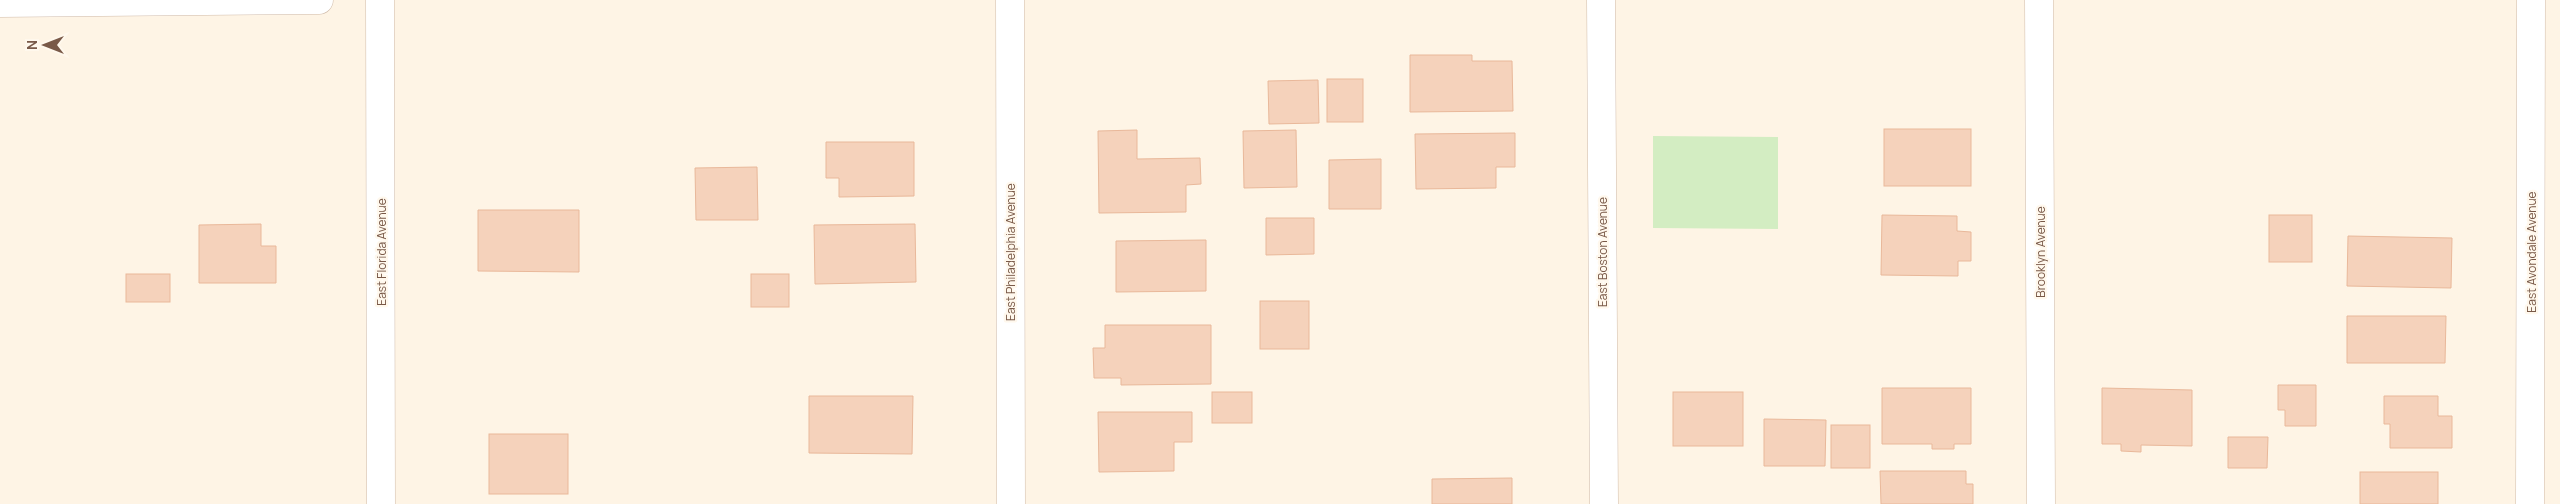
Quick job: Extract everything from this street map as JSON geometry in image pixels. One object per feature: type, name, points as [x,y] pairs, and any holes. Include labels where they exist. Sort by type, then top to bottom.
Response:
[{"type":"street","points":[[0,3],[320,0]]},
{"type":"street","name":"East Florida Avenue","points":[[380,0],[381,504]]},
{"type":"street","name":"East Philadelphia Avenue","points":[[1010,0],[1011,504]]},
{"type":"street","name":"East Boston Avenue","points":[[1601,0],[1604,504]]},
{"type":"street","name":"Brooklyn Avenue","points":[[2039,0],[2041,504]]},
{"type":"street","name":"East Avondale Avenue","points":[[2530,504],[2531,0]]},
{"type":"green space","points":[[1653,136],[1778,137],[1778,229],[1653,228]]},
{"type":"building","points":[[1410,55],[1472,55],[1472,61],[1512,61],[1513,111],[1410,112]]},
{"type":"building","points":[[1327,79],[1363,79],[1363,122],[1327,122]]},
{"type":"building","points":[[1318,80],[1319,123],[1269,124],[1268,81]]},
{"type":"building","points":[[1884,129],[1971,129],[1971,186],[1884,186]]},
{"type":"building","points":[[1137,130],[1137,159],[1200,158],[1201,184],[1186,185],[1186,212],[1099,213],[1098,131]]},
{"type":"building","points":[[1296,130],[1297,187],[1244,188],[1243,131]]},
{"type":"building","points":[[1515,133],[1515,167],[1496,167],[1496,188],[1416,189],[1415,134]]},
{"type":"building","points":[[826,142],[914,142],[914,196],[839,197],[839,178],[826,178]]},
{"type":"building","points":[[1381,159],[1381,209],[1329,209],[1329,160]]},
{"type":"building","points":[[757,167],[758,220],[696,220],[695,168]]},
{"type":"building","points":[[478,210],[579,210],[579,272],[478,271]]},
{"type":"building","points":[[1882,215],[1957,216],[1957,231],[1971,232],[1971,261],[1958,261],[1958,276],[1881,275]]},
{"type":"building","points":[[2269,215],[2312,215],[2312,262],[2269,262]]},
{"type":"building","points":[[1266,218],[1314,218],[1314,254],[1266,255]]},
{"type":"building","points":[[261,224],[261,246],[276,246],[276,283],[199,283],[199,225]]},
{"type":"building","points":[[915,224],[916,282],[815,284],[814,225]]},
{"type":"building","points":[[2348,236],[2452,238],[2451,288],[2347,286]]},
{"type":"building","points":[[1206,240],[1206,291],[1116,292],[1116,241]]},
{"type":"building","points":[[126,274],[170,274],[170,302],[126,302]]},
{"type":"building","points":[[751,274],[789,274],[789,307],[751,307]]},
{"type":"building","points":[[1260,301],[1309,301],[1309,349],[1260,349]]},
{"type":"building","points":[[2347,316],[2446,316],[2445,363],[2347,363]]},
{"type":"building","points":[[1105,325],[1211,325],[1211,384],[1121,385],[1121,378],[1094,378],[1093,348],[1105,348]]},
{"type":"building","points":[[2278,385],[2316,385],[2316,426],[2285,426],[2285,410],[2278,410]]},
{"type":"building","points":[[1882,388],[1971,388],[1971,444],[1954,444],[1954,449],[1932,449],[1932,444],[1882,444]]},
{"type":"building","points":[[2102,388],[2192,390],[2192,446],[2141,445],[2141,452],[2121,451],[2121,444],[2102,444]]},
{"type":"building","points":[[1212,392],[1252,392],[1252,423],[1212,423]]},
{"type":"building","points":[[1673,392],[1743,392],[1743,446],[1673,446]]},
{"type":"building","points":[[809,396],[913,396],[912,454],[809,453]]},
{"type":"building","points":[[2384,396],[2438,396],[2438,416],[2452,416],[2452,448],[2390,448],[2390,424],[2384,424]]},
{"type":"building","points":[[1098,412],[1192,412],[1192,442],[1174,442],[1174,471],[1099,472]]},
{"type":"building","points":[[1764,419],[1826,420],[1825,466],[1764,466]]},
{"type":"building","points":[[1831,425],[1870,425],[1870,468],[1831,468]]},
{"type":"building","points":[[489,434],[568,434],[568,494],[489,494]]},
{"type":"building","points":[[2228,437],[2268,437],[2267,468],[2228,468]]},
{"type":"building","points":[[1880,471],[1966,471],[1966,484],[1973,484],[1973,504],[1881,504]]},
{"type":"building","points":[[2360,472],[2438,472],[2438,504],[2360,504]]},
{"type":"building","points":[[1512,478],[1512,504],[1432,504],[1432,479]]}]
